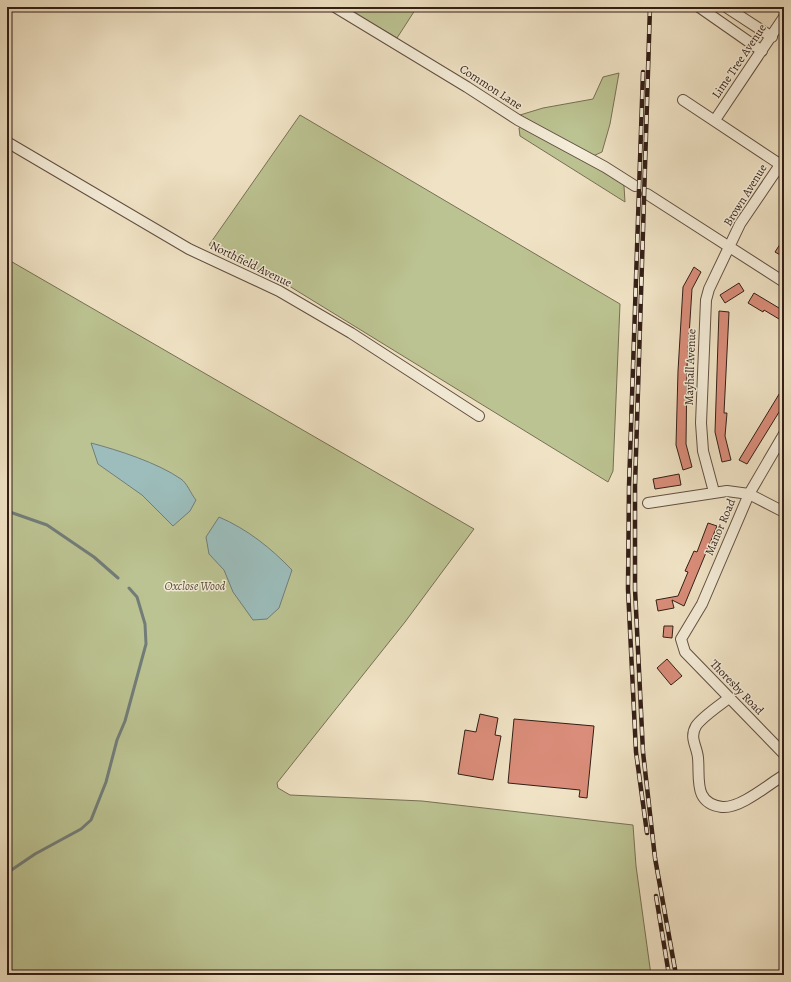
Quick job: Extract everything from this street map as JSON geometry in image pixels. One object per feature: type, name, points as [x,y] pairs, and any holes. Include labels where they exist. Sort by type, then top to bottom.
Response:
[{"type":"street","name":"Common Lane","points":[[335,7],[467,86],[518,120],[605,167],[635,186]]},
{"type":"street","points":[[699,7],[762,51]]},
{"type":"street","points":[[726,7],[772,37]]},
{"type":"street","name":"Lime Tree Avenue","points":[[715,120],[784,17]]},
{"type":"street","points":[[683,100],[782,164]]},
{"type":"street","name":"Northfield Avenue","points":[[7,142],[189,249],[279,291],[351,334],[479,416]]},
{"type":"street","name":"Brown Avenue","points":[[730,246],[740,224],[782,164]]},
{"type":"street","points":[[647,194],[784,282]]},
{"type":"street","name":"Mayhall Avenue","points":[[714,492],[703,451],[701,423],[706,300],[709,289],[730,246]]},
{"type":"street","name":"Manor Road","points":[[684,632],[702,604],[749,494],[784,434]]},
{"type":"street","points":[[648,503],[727,491],[749,494],[784,512]]},
{"type":"street","name":"Thoresby Road","points":[[684,632],[681,639],[686,652],[784,754]]},
{"type":"street","points":[[729,698],[696,726],[692,738],[698,757],[698,786],[702,794],[708,802],[723,807],[738,804],[784,775]]},
{"type":"green space","points":[[344,7],[417,7],[397,38]]},
{"type":"green space","points":[[619,73],[610,124],[602,152],[593,156],[520,115],[543,108],[593,99],[603,77]]},
{"type":"green space","points":[[300,115],[620,304],[613,471],[608,482],[281,281],[209,245]]},
{"type":"green space","points":[[525,126],[618,180],[624,186],[625,202],[520,136],[519,128]]},
{"type":"green space","name":"Oxclose Wood","points":[[7,259],[474,529],[405,622],[277,783],[278,788],[290,795],[422,801],[633,825],[636,866],[651,975],[7,975]]},
{"type":"water","points":[[91,443],[150,462],[181,479],[196,500],[190,511],[173,526],[142,495],[98,464]]},
{"type":"water","points":[[219,517],[249,533],[276,554],[292,570],[279,608],[267,619],[253,620],[233,592],[224,570],[209,554],[206,537]]},
{"type":"building","points":[[784,238],[784,257],[775,252]]},
{"type":"building","points":[[694,267],[701,272],[692,289],[687,367],[686,444],[692,467],[683,470],[676,445],[678,371],[683,287]]},
{"type":"building","points":[[739,283],[744,291],[725,303],[720,295]]},
{"type":"building","points":[[754,293],[784,311],[784,322],[764,310],[763,312],[748,303]]},
{"type":"building","points":[[719,311],[729,312],[724,413],[727,413],[725,436],[731,460],[722,462],[715,432]]},
{"type":"building","points":[[784,386],[784,404],[747,464],[739,460]]},
{"type":"building","points":[[679,474],[681,485],[655,489],[653,479]]},
{"type":"building","points":[[708,523],[717,526],[684,606],[672,600],[674,608],[658,611],[656,600],[678,596],[688,572],[685,571],[694,551],[697,552]]},
{"type":"building","points":[[664,626],[673,626],[672,638],[663,637]]},
{"type":"building","points":[[667,659],[682,676],[671,685],[657,668]]},
{"type":"building","points":[[480,714],[498,718],[495,735],[501,736],[493,780],[458,774],[465,730],[476,732]]},
{"type":"building","points":[[514,719],[594,726],[587,798],[579,797],[580,790],[508,783]]},
{"type":"waterway","points":[[7,511],[47,525],[94,557],[118,578]]},
{"type":"waterway","points":[[7,873],[35,854],[81,829],[91,820],[106,782],[117,740],[125,721],[146,644],[145,624],[137,597],[129,588]]},
{"type":"railway","points":[[650,7],[635,486],[635,589],[643,752],[655,858],[676,975]]},
{"type":"railway","points":[[643,72],[629,486],[628,589],[636,752],[647,833]]},
{"type":"railway","points":[[656,896],[669,975]]}]
